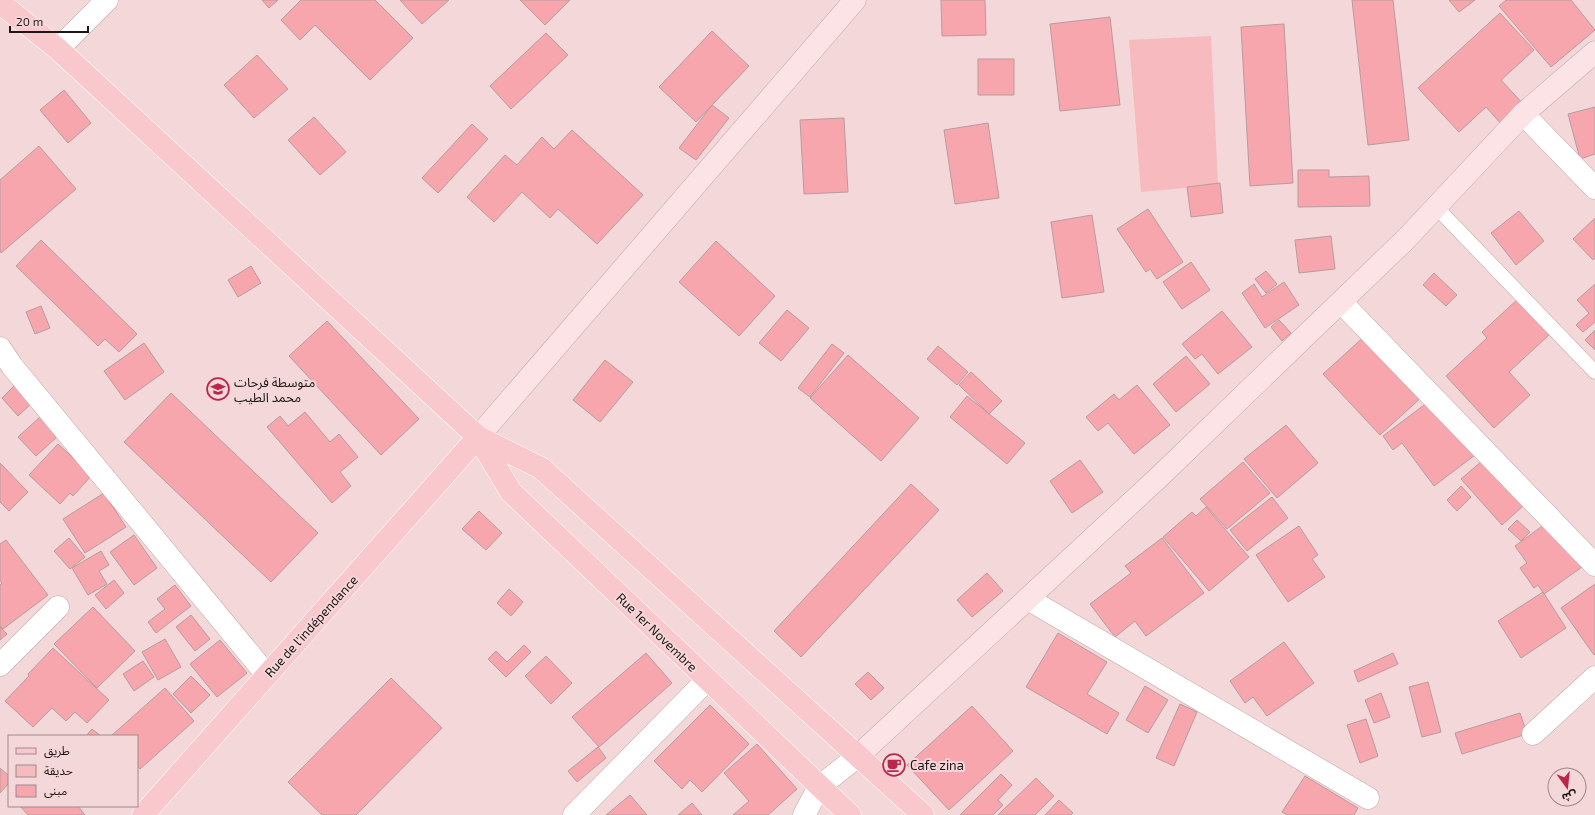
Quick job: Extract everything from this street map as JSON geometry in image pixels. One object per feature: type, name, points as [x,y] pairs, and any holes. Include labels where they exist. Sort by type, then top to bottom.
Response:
[{"type":"main road","points":[[0,3],[58,49],[478,438],[541,468],[923,815]]},
{"type":"main road","name":"Rue de l'indépendance","points":[[143,815],[478,438]]},
{"type":"main road","name":"Rue 1er Novembre","points":[[478,438],[512,492],[850,815]]},
{"type":"street","points":[[58,49],[107,0]]},
{"type":"street","points":[[478,438],[855,0]]},
{"type":"street","points":[[804,815],[819,787],[858,756],[1159,477],[1341,302],[1436,207],[1523,114],[1594,56]]},
{"type":"street","points":[[1523,114],[1595,188]]},
{"type":"street","points":[[1341,302],[1595,565]]},
{"type":"street","points":[[4,365],[267,675]]},
{"type":"street","points":[[1028,600],[1368,798]]},
{"type":"street","points":[[0,665],[58,607]]},
{"type":"street","points":[[1533,734],[1595,678]]},
{"type":"street","points":[[574,815],[708,680]]},
{"type":"lane","points":[[1436,207],[1595,372]]},
{"type":"green space","points":[[1211,36],[1218,185],[1141,192],[1129,40]]},
{"type":"building","points":[[262,0],[278,0],[269,8]]},
{"type":"building","points":[[301,0],[375,0],[413,38],[370,80],[315,25],[300,40],[281,20]]},
{"type":"building","points":[[400,0],[449,0],[422,24]]},
{"type":"building","points":[[520,0],[570,0],[545,25]]},
{"type":"building","points":[[941,0],[985,0],[986,35],[942,36]]},
{"type":"building","points":[[1352,0],[1393,0],[1409,140],[1368,145]]},
{"type":"building","points":[[1449,0],[1475,0],[1459,12]]},
{"type":"building","points":[[1506,0],[1571,0],[1595,30],[1551,67],[1499,6]]},
{"type":"building","points":[[1500,13],[1534,50],[1501,80],[1525,106],[1503,126],[1486,107],[1459,132],[1418,88]]},
{"type":"building","points":[[1110,17],[1120,105],[1060,111],[1050,24]]},
{"type":"building","points":[[1284,24],[1293,183],[1250,186],[1241,27]]},
{"type":"building","points":[[712,31],[749,66],[696,122],[659,87]]},
{"type":"building","points":[[546,33],[568,55],[511,109],[490,86]]},
{"type":"building","points":[[257,55],[288,89],[254,118],[224,85]]},
{"type":"building","points":[[978,59],[1014,59],[1014,95],[978,95]]},
{"type":"building","points":[[64,90],[91,123],[68,143],[40,110]]},
{"type":"building","points":[[712,105],[729,118],[696,160],[679,148]]},
{"type":"building","points":[[1595,107],[1595,154],[1580,159],[1568,114]]},
{"type":"building","points":[[314,117],[346,152],[320,175],[288,140]]},
{"type":"building","points":[[844,118],[848,192],[804,194],[800,120]]},
{"type":"building","points":[[988,123],[999,198],[955,204],[944,130]]},
{"type":"building","points":[[472,124],[488,139],[438,193],[422,178]]},
{"type":"building","points":[[572,130],[643,195],[597,244],[558,209],[550,218],[522,192],[494,222],[467,197],[505,155],[517,165],[542,137],[554,149]]},
{"type":"building","points":[[39,146],[76,189],[1,253],[0,180]]},
{"type":"building","points":[[1298,170],[1329,170],[1329,177],[1369,176],[1370,206],[1298,207]]},
{"type":"building","points":[[1220,183],[1223,213],[1191,217],[1187,187]]},
{"type":"building","points":[[1148,209],[1183,262],[1157,279],[1150,269],[1146,272],[1117,229]]},
{"type":"building","points":[[1519,211],[1544,241],[1516,265],[1491,233]]},
{"type":"building","points":[[1092,215],[1104,292],[1062,298],[1051,222]]},
{"type":"building","points":[[1595,218],[1595,258],[1593,260],[1573,239]]},
{"type":"building","points":[[1331,236],[1335,269],[1299,273],[1295,240]]},
{"type":"building","points":[[41,240],[137,334],[119,352],[105,339],[98,346],[16,266]]},
{"type":"building","points":[[716,241],[775,296],[739,336],[679,282]]},
{"type":"building","points":[[1191,262],[1210,290],[1182,309],[1163,282]]},
{"type":"building","points":[[251,266],[261,283],[238,297],[228,280]]},
{"type":"building","points":[[1266,271],[1277,284],[1266,293],[1255,279]]},
{"type":"building","points":[[1434,273],[1457,295],[1446,306],[1423,285]]},
{"type":"building","points":[[1284,282],[1299,305],[1265,328],[1242,293],[1254,284],[1262,297]]},
{"type":"building","points":[[1595,284],[1595,322],[1583,332],[1576,325],[1589,313],[1577,300]]},
{"type":"building","points":[[1518,299],[1550,334],[1509,372],[1530,395],[1494,428],[1446,376],[1487,338],[1482,332]]},
{"type":"building","points":[[41,306],[50,328],[35,334],[26,312]]},
{"type":"building","points":[[787,310],[809,328],[781,361],[759,343]]},
{"type":"building","points":[[1222,311],[1252,347],[1218,374],[1202,354],[1195,359],[1182,344]]},
{"type":"building","points":[[1279,320],[1291,333],[1282,341],[1271,327]]},
{"type":"building","points":[[327,321],[419,419],[381,455],[289,356]]},
{"type":"building","points":[[1595,330],[1595,350],[1585,340]]},
{"type":"building","points":[[1367,334],[1424,395],[1380,435],[1323,374]]},
{"type":"building","points":[[144,343],[164,372],[125,400],[104,371]]},
{"type":"building","points":[[832,344],[844,353],[810,397],[798,388]]},
{"type":"building","points":[[938,346],[968,372],[957,385],[927,359]]},
{"type":"building","points":[[848,355],[919,418],[881,461],[810,398]]},
{"type":"building","points":[[1186,356],[1210,384],[1176,412],[1153,384]]},
{"type":"building","points":[[605,360],[633,382],[600,422],[573,400]]},
{"type":"building","points":[[971,372],[1002,401],[989,414],[959,385]]},
{"type":"building","points":[[15,385],[32,403],[18,416],[2,398]]},
{"type":"building","points":[[1137,385],[1170,425],[1134,454],[1108,423],[1098,431],[1086,417],[1114,394],[1119,400]]},
{"type":"building","points":[[171,393],[318,533],[271,582],[124,442]]},
{"type":"building","points":[[967,396],[1025,443],[1007,464],[950,417]]},
{"type":"building","points":[[1432,399],[1475,455],[1434,486],[1402,443],[1393,450],[1383,436]]},
{"type":"building","points":[[305,412],[330,442],[339,434],[358,457],[340,472],[351,486],[332,503],[267,427],[280,416],[288,426]]},
{"type":"building","points":[[40,417],[58,436],[36,456],[18,437]]},
{"type":"building","points":[[1286,425],[1318,463],[1277,498],[1244,459]]},
{"type":"building","points":[[58,444],[92,475],[73,496],[70,493],[60,504],[29,475]]},
{"type":"building","points":[[1080,460],[1103,492],[1072,513],[1050,481]]},
{"type":"building","points":[[1482,461],[1523,506],[1502,525],[1461,479]]},
{"type":"building","points":[[1243,462],[1270,493],[1227,529],[1200,499]]},
{"type":"building","points":[[0,463],[28,492],[9,511],[0,502]]},
{"type":"building","points":[[911,484],[939,510],[801,657],[774,631]]},
{"type":"building","points":[[1461,486],[1471,497],[1457,511],[1447,500]]},
{"type":"building","points":[[104,493],[126,527],[85,553],[63,519]]},
{"type":"building","points":[[1272,497],[1288,518],[1247,551],[1230,530]]},
{"type":"building","points":[[1206,507],[1249,557],[1209,591],[1163,537],[1192,512],[1196,516]]},
{"type":"building","points":[[479,511],[502,533],[486,550],[462,529]]},
{"type":"building","points":[[1517,520],[1530,532],[1521,541],[1508,529]]},
{"type":"building","points":[[1549,521],[1582,567],[1544,594],[1538,585],[1534,588],[1520,568],[1527,563],[1515,546]]},
{"type":"building","points":[[1299,526],[1318,555],[1312,559],[1325,577],[1288,602],[1256,555]]},
{"type":"building","points":[[134,535],[157,568],[134,585],[110,552]]},
{"type":"building","points":[[69,538],[85,557],[70,569],[54,551]]},
{"type":"building","points":[[1162,538],[1204,593],[1146,636],[1135,621],[1115,637],[1090,604],[1131,573],[1125,566]]},
{"type":"building","points":[[6,540],[48,595],[3,629],[0,626],[0,585],[2,583],[0,581],[0,544]]},
{"type":"building","points":[[101,551],[109,565],[99,571],[107,584],[88,595],[72,568]]},
{"type":"building","points":[[987,573],[1003,591],[972,617],[957,600]]},
{"type":"building","points":[[114,580],[124,593],[106,609],[95,595]]},
{"type":"building","points":[[1595,584],[1595,654],[1594,655],[1561,608]]},
{"type":"building","points":[[175,585],[191,606],[156,633],[148,622],[165,609],[157,599]]},
{"type":"building","points":[[509,589],[523,602],[511,616],[497,603]]},
{"type":"building","points":[[1543,592],[1566,628],[1521,658],[1498,621]]},
{"type":"building","points":[[93,607],[135,651],[97,688],[54,644]]},
{"type":"building","points":[[191,615],[210,639],[195,651],[176,627]]},
{"type":"building","points":[[0,627],[7,634],[0,640]]},
{"type":"building","points":[[1058,633],[1107,662],[1087,694],[1119,713],[1107,734],[1026,687]]},
{"type":"building","points":[[165,639],[181,667],[158,680],[142,652]]},
{"type":"building","points":[[220,640],[247,673],[217,697],[190,664]]},
{"type":"building","points":[[1284,642],[1314,683],[1267,716],[1253,697],[1245,703],[1230,681]]},
{"type":"building","points":[[524,645],[531,652],[506,677],[488,659],[496,651],[507,662]]},
{"type":"building","points":[[53,648],[109,700],[87,723],[75,712],[66,721],[52,708],[33,727],[5,701]]},
{"type":"building","points":[[646,653],[672,683],[599,747],[572,717]]},
{"type":"building","points":[[1393,653],[1398,664],[1358,682],[1354,671]]},
{"type":"building","points":[[546,656],[572,683],[551,704],[525,676]]},
{"type":"building","points":[[143,661],[154,677],[134,691],[123,674]]},
{"type":"building","points":[[868,672],[884,688],[871,700],[855,684]]},
{"type":"building","points":[[191,676],[210,695],[191,713],[173,694]]},
{"type":"building","points":[[391,678],[442,728],[356,815],[322,815],[288,782]]},
{"type":"building","points":[[1428,682],[1441,732],[1422,737],[1409,687]]},
{"type":"building","points":[[1145,686],[1168,700],[1148,733],[1126,720]]},
{"type":"building","points":[[165,688],[194,721],[140,769],[138,766],[138,735],[112,735]]},
{"type":"building","points":[[1381,693],[1390,717],[1374,723],[1365,700]]},
{"type":"building","points":[[1180,704],[1197,712],[1174,766],[1156,758]]},
{"type":"building","points":[[710,705],[749,744],[702,792],[690,780],[682,789],[654,761]]},
{"type":"building","points":[[972,706],[1013,751],[949,810],[907,765]]},
{"type":"building","points":[[1520,713],[1527,734],[1462,754],[1455,733]]},
{"type":"building","points":[[1366,719],[1378,756],[1360,763],[1347,725]]},
{"type":"building","points":[[92,729],[100,735],[87,735]]},
{"type":"building","points":[[757,744],[797,789],[768,815],[733,815],[749,801],[724,773]]},
{"type":"building","points":[[598,747],[606,758],[577,782],[568,771]]},
{"type":"building","points":[[0,768],[8,775],[8,784],[0,793]]},
{"type":"building","points":[[1001,774],[1012,785],[998,800],[1003,805],[993,815],[960,815]]},
{"type":"building","points":[[1305,776],[1358,808],[1354,815],[1287,815],[1282,812]]},
{"type":"building","points":[[1036,778],[1054,796],[1035,815],[998,815]]},
{"type":"building","points":[[630,795],[647,815],[606,815]]},
{"type":"building","points":[[1059,800],[1073,813],[1071,815],[1045,815]]},
{"type":"building","points":[[692,803],[702,815],[678,815]]},
{"type":"building","points":[[21,807],[79,807],[85,815],[28,815]]},
{"type":"place","name":"متوسطة فرحات محمد الطيب","points":[[218,389]]},
{"type":"place","name":"Cafe zina","points":[[894,765]]}]
